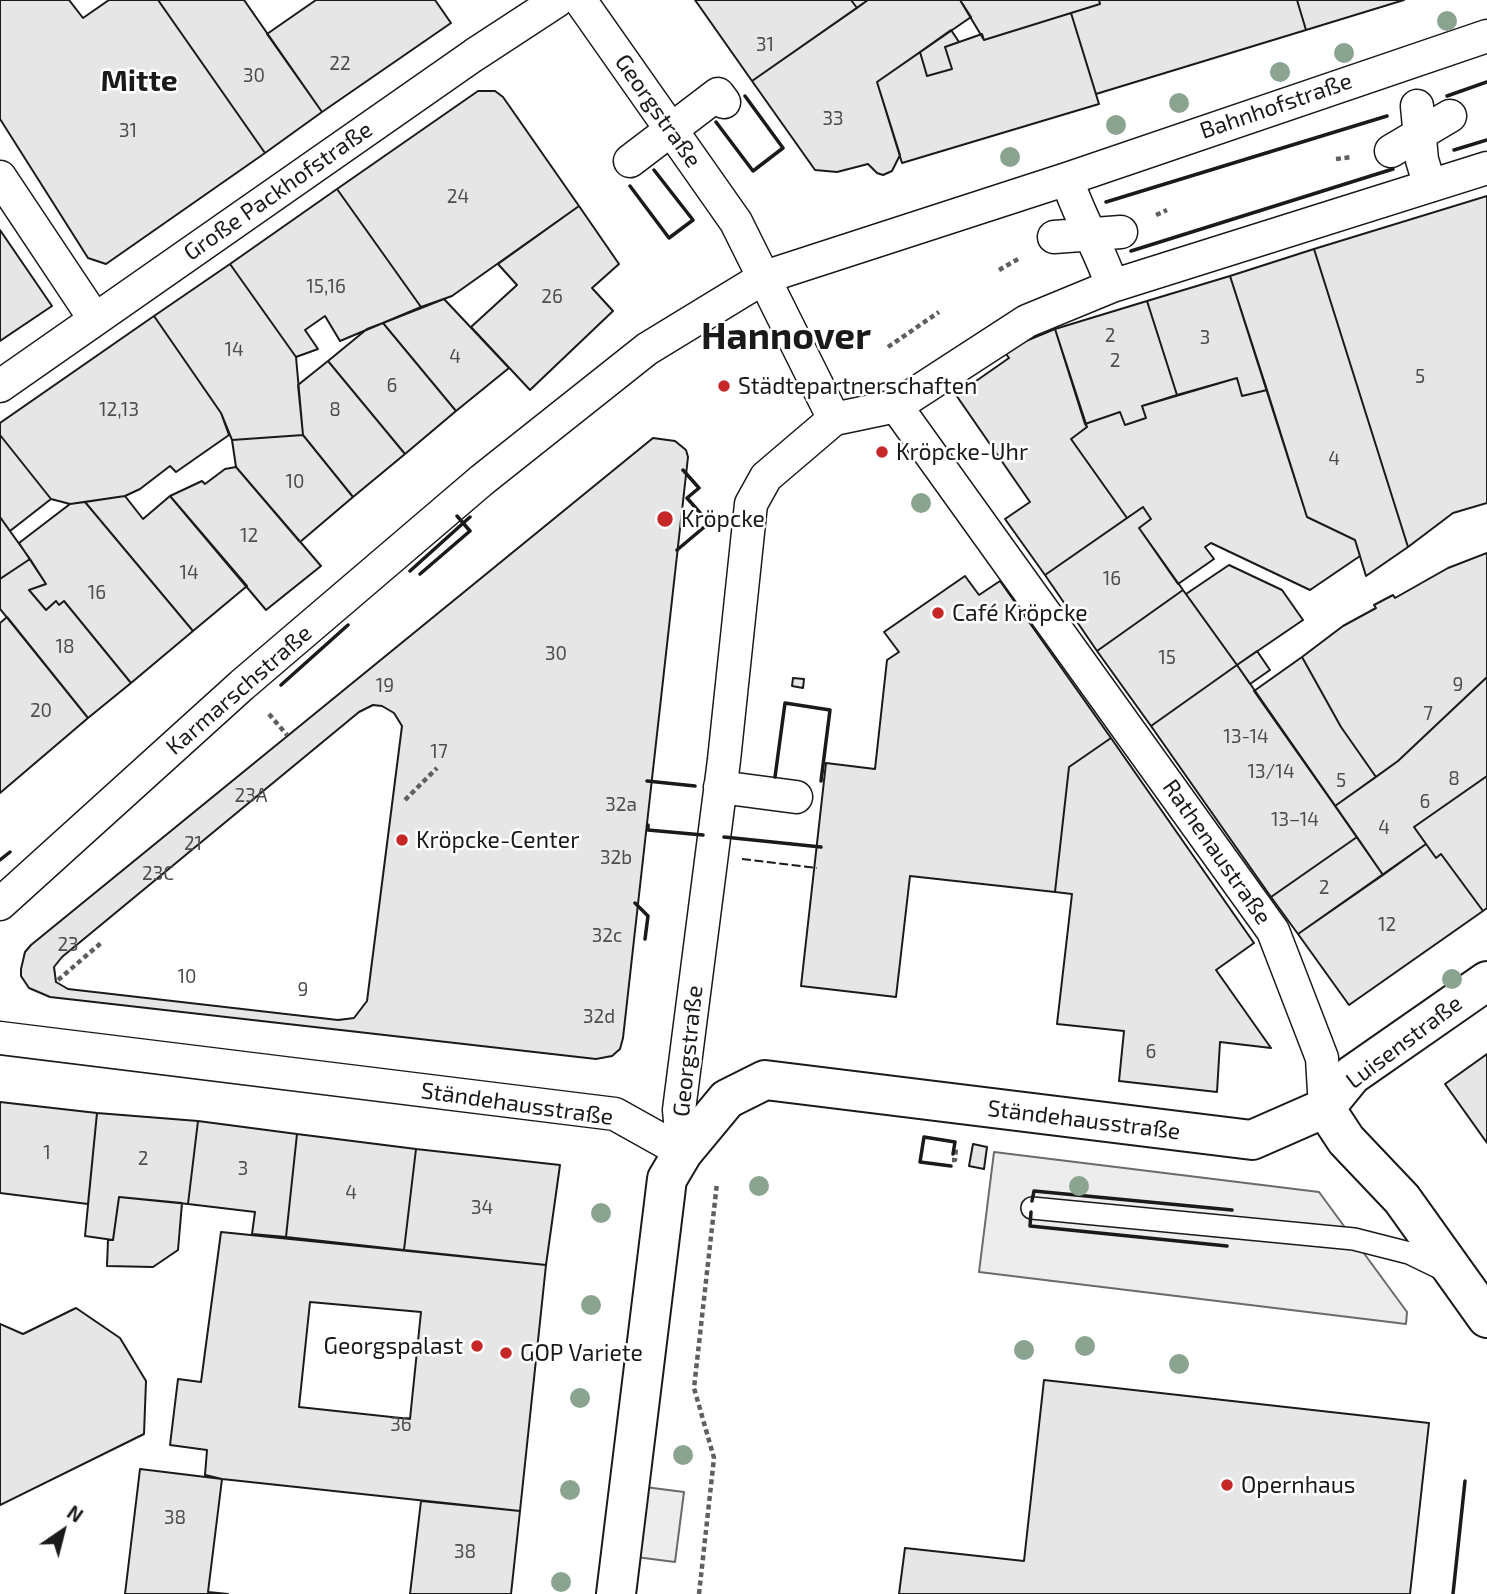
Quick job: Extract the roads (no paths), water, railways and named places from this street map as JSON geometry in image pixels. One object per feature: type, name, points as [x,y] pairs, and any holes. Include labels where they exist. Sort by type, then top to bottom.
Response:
[{"type":"street","name":"Große Packhofstraße","points":[[0,386],[474,55],[558,0]]},
{"type":"street","name":"Georgstraße","points":[[580,0],[736,222],[765,277]]},
{"type":"street","name":"Bahnhofstraße","points":[[765,277],[1067,179],[1487,36]]},
{"type":"street","points":[[635,168],[671,130],[723,100]]},
{"type":"street","points":[[1391,151],[1418,120],[1450,116]]},
{"type":"street","points":[[1418,120],[1430,186]]},
{"type":"street","points":[[765,277],[834,419],[895,406],[1027,321],[1112,286],[1487,168]]},
{"type":"street","points":[[0,177],[94,318]]},
{"type":"street","points":[[1067,179],[1077,211],[1104,260],[1112,286]]},
{"type":"street","points":[[1054,237],[1121,232]]},
{"type":"street","name":"Karmarschstraße","points":[[0,904],[243,685],[482,480],[647,349],[765,277]]},
{"type":"street","name":"Rathenaustraße","points":[[895,406],[1273,931],[1322,1058],[1325,1108],[1346,1140],[1402,1199],[1487,1318]]},
{"type":"street","name":"Georgstraße","points":[[683,1152],[679,1110],[720,787],[751,504],[766,477],[834,419]]},
{"type":"street","name":"Karmarschstraße","points":[[482,480],[488,456],[499,447],[506,456]]},
{"type":"street","points":[[720,787],[803,792]]},
{"type":"street","name":"Luisenstraße","points":[[1325,1108],[1352,1075],[1487,981]]},
{"type":"street","name":"Ständehausstraße","points":[[0,1038],[615,1114],[683,1152],[727,1099],[765,1080],[1252,1140],[1325,1108]]},
{"type":"street","points":[[616,1594],[667,1179],[683,1152]]},
{"type":"lane","points":[[1032,1208],[1354,1239],[1409,1253],[1458,1277]]},
{"type":"place","name":"Städtepartnerschaften","points":[[724,386]]},
{"type":"place","name":"Kröpcke-Uhr","points":[[882,452]]},
{"type":"place","name":"Kröpcke","points":[[665,519]]},
{"type":"place","name":"Café Kröpcke","points":[[938,613]]},
{"type":"place","name":"Kröpcke-Center","points":[[402,840]]},
{"type":"place","name":"Georgspalast","points":[[477,1346]]},
{"type":"place","name":"GOP Variete","points":[[506,1353]]},
{"type":"place","name":"Opernhaus","points":[[1227,1485]]},
{"type":"district","name":"Mitte","points":[[139,81]]},
{"type":"district","name":"Hannover","points":[[786,337]]}]
